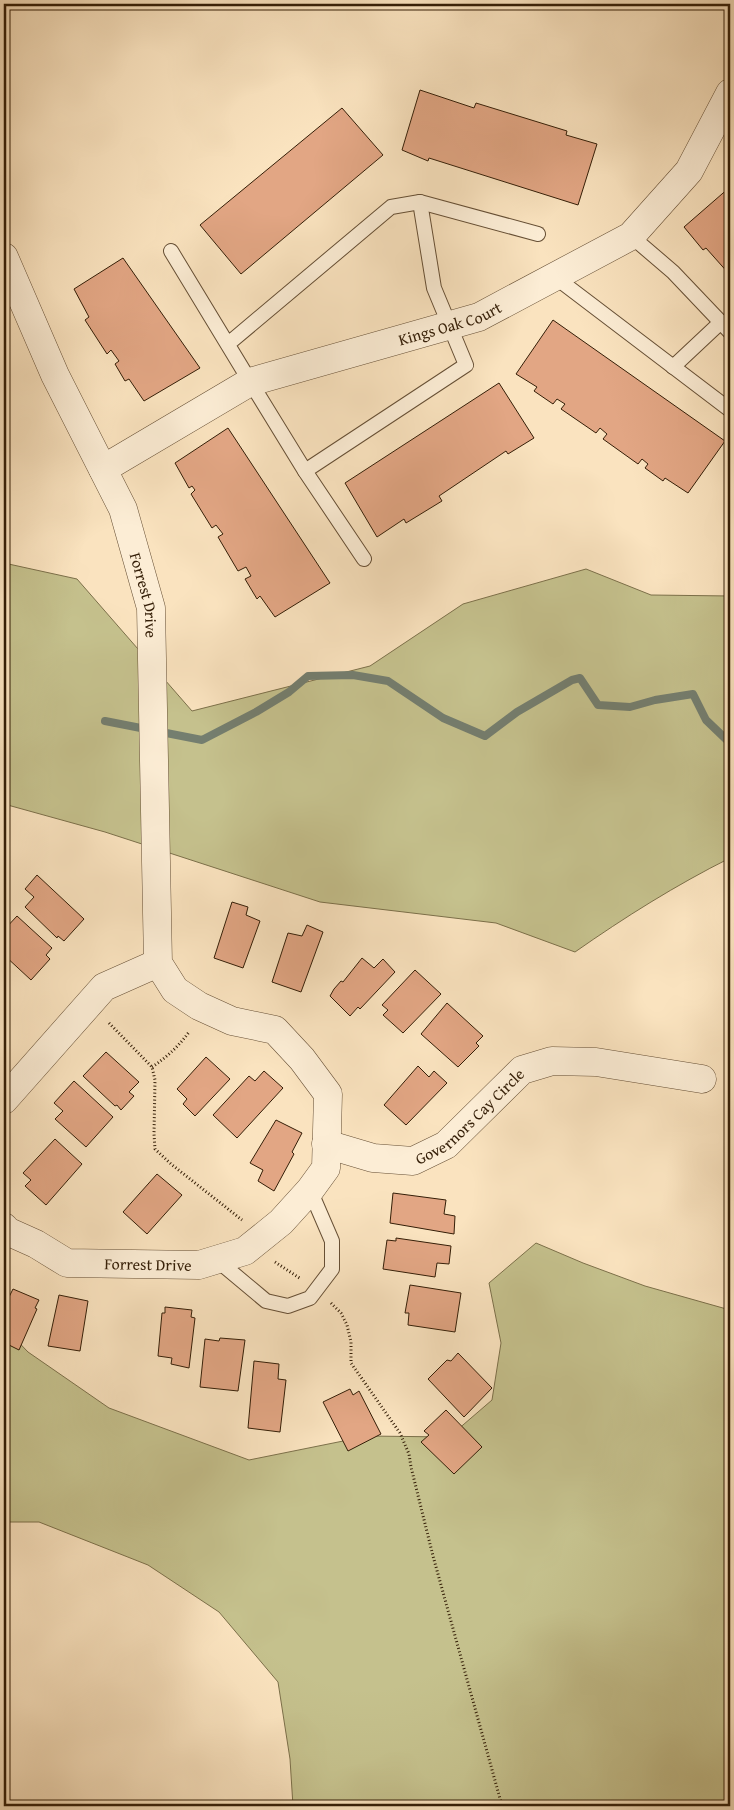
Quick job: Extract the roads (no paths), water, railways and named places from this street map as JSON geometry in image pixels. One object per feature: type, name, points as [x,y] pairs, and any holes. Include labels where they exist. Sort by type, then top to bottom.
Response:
[{"type":"street","name":"Kings Oak Court","points":[[103,469],[250,382],[480,317],[631,236],[689,171],[730,93]]},
{"type":"street","name":"Forrest Drive","points":[[4,257],[55,375],[123,508],[152,608],[158,963],[175,990],[199,1006],[232,1021],[274,1030],[302,1058],[328,1094],[326,1168],[310,1190],[281,1222],[245,1251],[199,1265],[66,1262],[36,1244],[6,1231],[4,1227]]},
{"type":"street","points":[[4,1100],[104,987],[158,963]]},
{"type":"street","name":"Governors Cay Circle","points":[[326,1144],[373,1158],[414,1162],[446,1146],[522,1070],[552,1061],[596,1062],[702,1079]]},
{"type":"lane","points":[[304,471],[466,365],[434,288],[420,202]]},
{"type":"lane","points":[[228,344],[392,206],[420,202],[538,234]]},
{"type":"lane","points":[[631,236],[673,272],[725,327],[673,367]]},
{"type":"lane","points":[[171,251],[304,471],[364,559]]},
{"type":"lane","points":[[555,277],[730,410]]},
{"type":"lane","points":[[217,1260],[266,1301],[288,1306],[310,1298],[332,1269],[332,1241],[310,1190]]},
{"type":"waterway","points":[[105,721],[202,740],[256,712],[289,692],[308,676],[353,675],[388,681],[443,718],[485,736],[517,712],[572,680],[580,678],[598,705],[630,707],[655,700],[693,694],[706,720],[730,743]]}]
